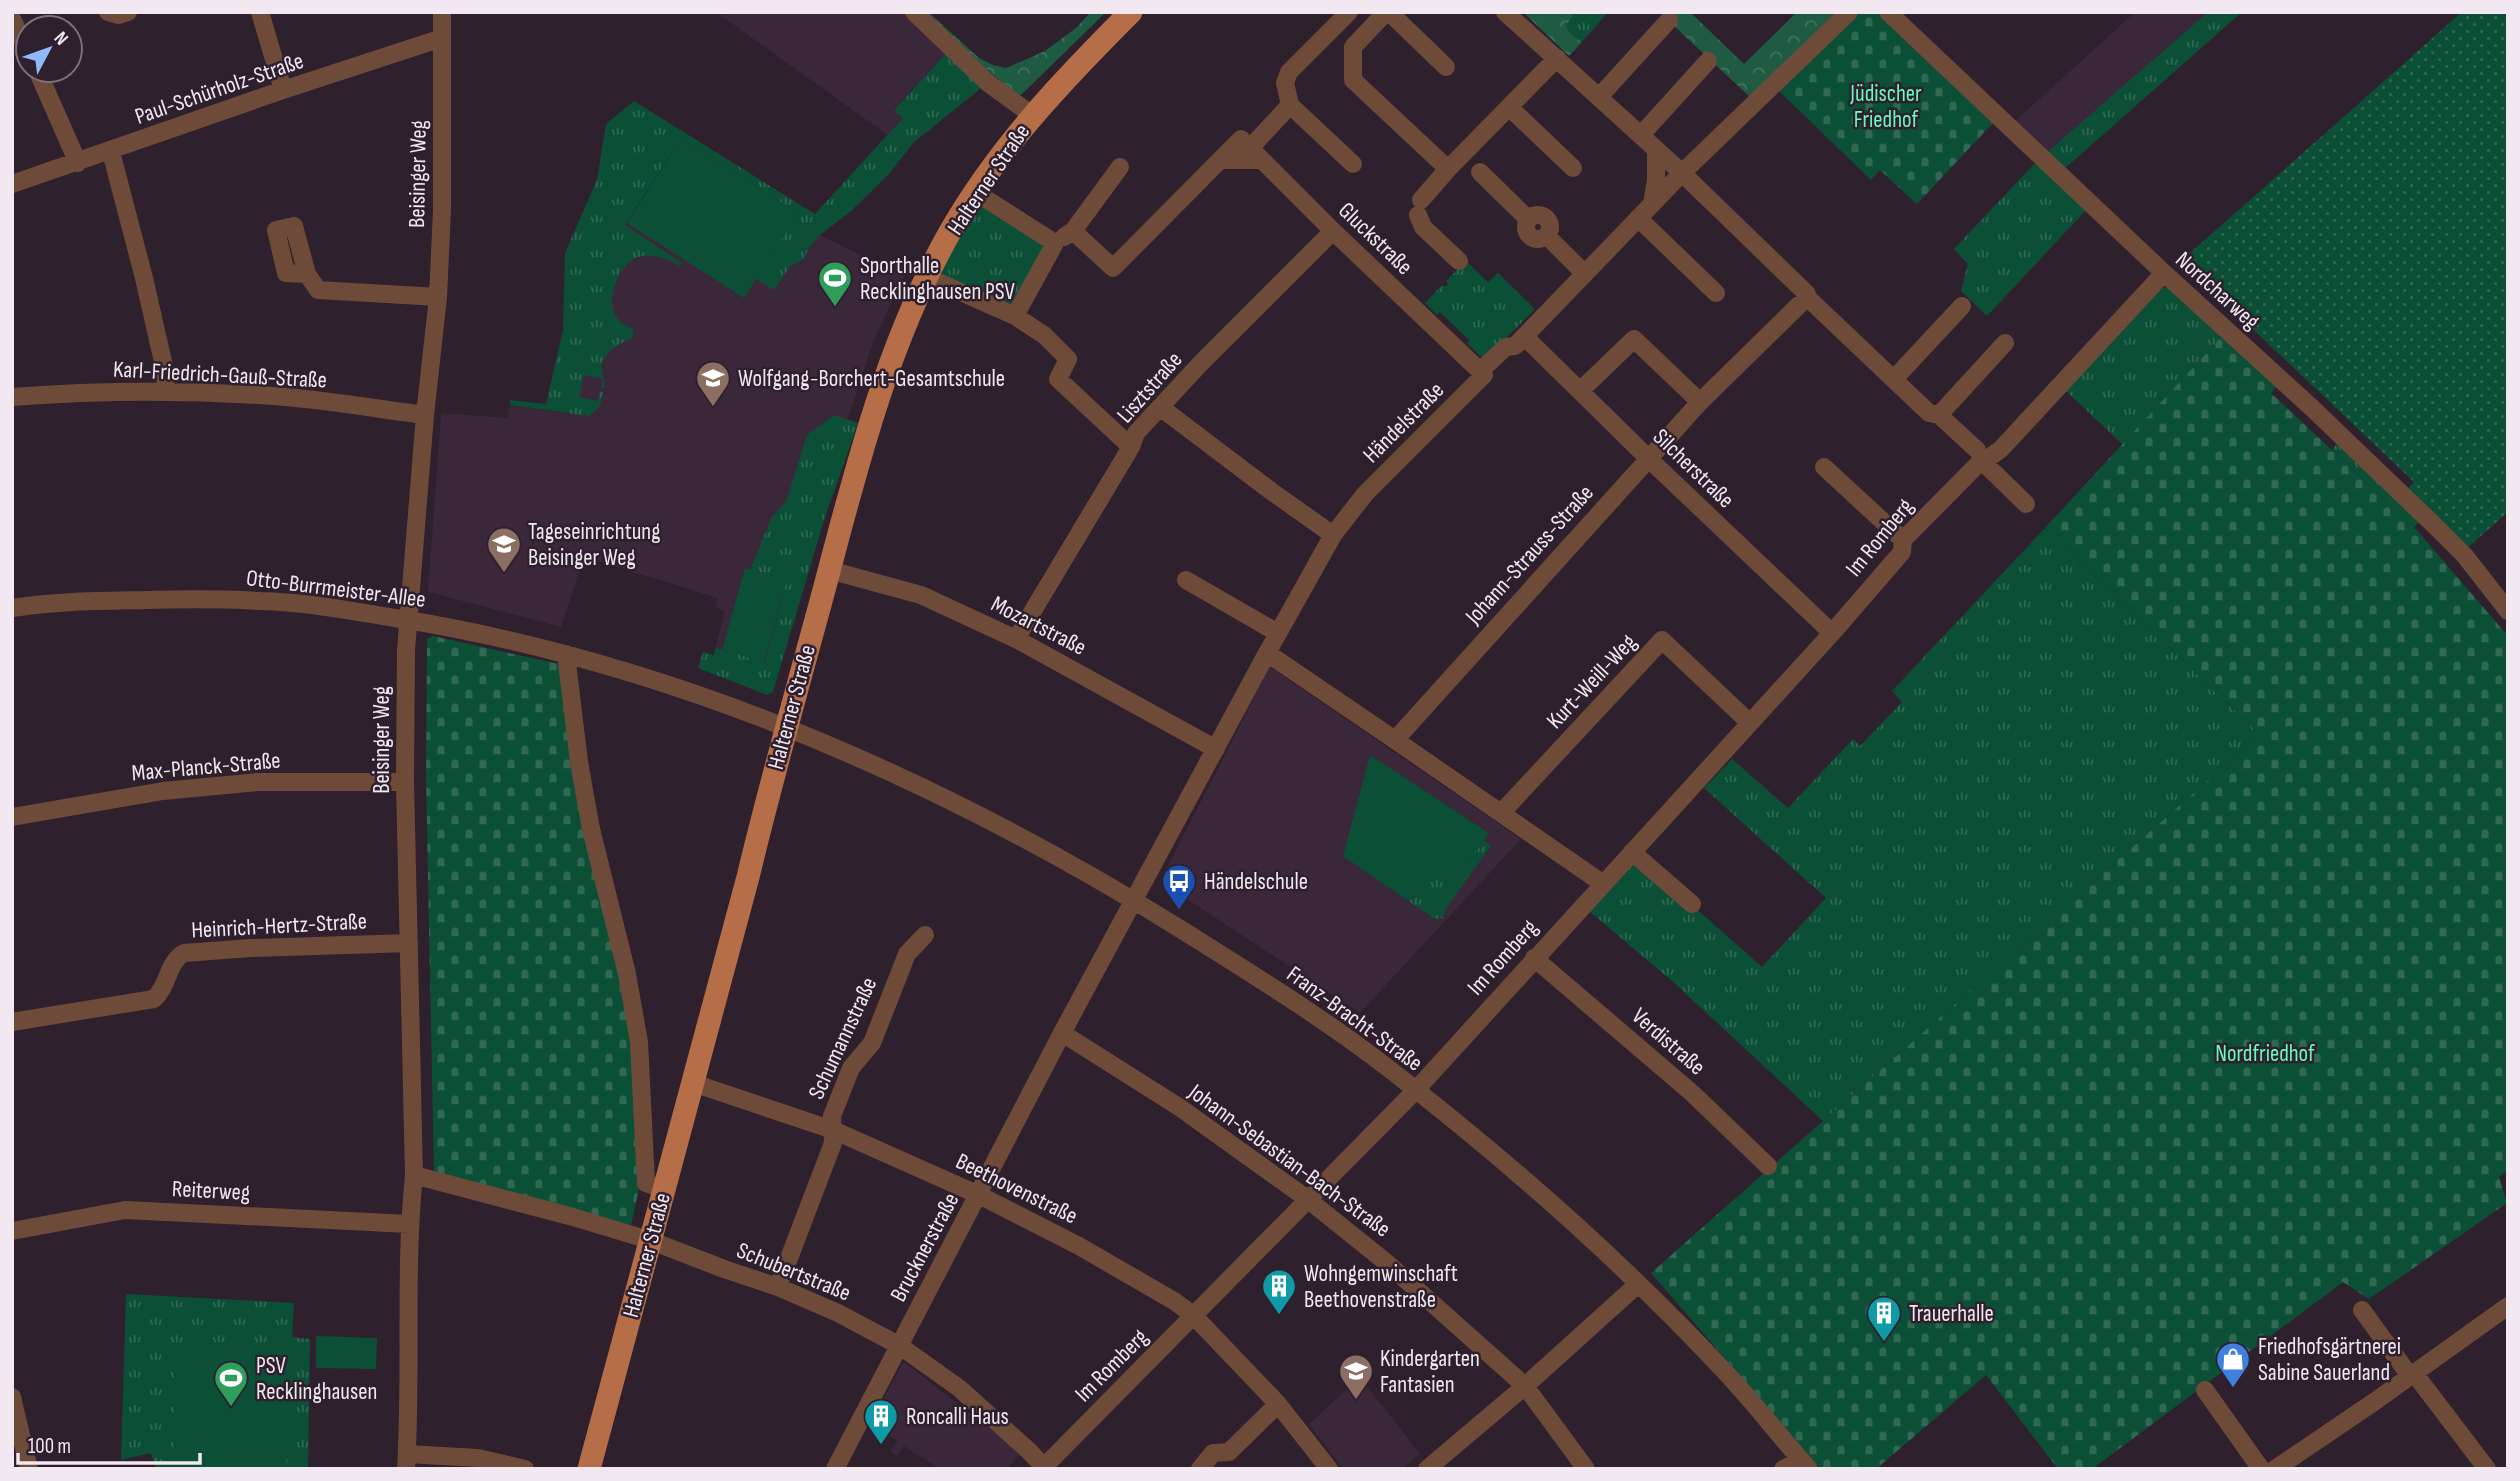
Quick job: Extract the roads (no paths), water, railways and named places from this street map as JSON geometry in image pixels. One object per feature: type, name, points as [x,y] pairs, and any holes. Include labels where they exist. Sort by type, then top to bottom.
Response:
[{"type":"main road","name":"Halterner Straße","points":[[589,1469],[786,727],[889,369],[927,277],[950,232],[975,192],[1032,115],[1131,12]]},
{"type":"street","points":[[108,12],[119,15],[128,12]]},
{"type":"street","points":[[260,12],[283,90]]},
{"type":"street","name":"Beisinger Weg","points":[[407,1461],[409,1224],[414,1175],[405,782],[409,620],[425,415],[438,297],[442,210],[442,12]]},
{"type":"street","points":[[914,12],[988,83],[1032,115]]},
{"type":"street","points":[[1349,12],[1289,72],[1285,83],[1290,106],[1353,164]]},
{"type":"street","points":[[1505,12],[1682,173],[1806,299],[1929,413],[1939,415],[2026,504]]},
{"type":"street","name":"Händelstraße","points":[[1135,900],[1266,653],[1333,535],[1365,494],[1484,375],[1480,371],[1506,347],[1515,346],[1525,337],[1651,204],[1849,12]]},
{"type":"street","name":"Nordcharweg","points":[[1888,12],[2432,523],[2465,556],[2508,611]]},
{"type":"street","points":[[1446,68],[1386,13],[1353,47],[1353,80],[1448,169]]},
{"type":"street","points":[[1599,97],[1669,20]]},
{"type":"street","points":[[1333,29],[1353,47]]},
{"type":"street","name":"Paul-Schürholz-Straße","points":[[12,184],[442,38]]},
{"type":"street","points":[[1459,261],[1423,227],[1419,207],[1448,169],[1557,58]]},
{"type":"street","points":[[1641,135],[1708,61]]},
{"type":"street","points":[[43,84],[78,163]]},
{"type":"street","points":[[1073,231],[1113,268],[1220,160],[1251,149],[1290,106]]},
{"type":"street","points":[[1509,107],[1573,168]]},
{"type":"street","points":[[1220,160],[1251,149]]},
{"type":"street","name":"Gluckstraße","points":[[1251,149],[1480,371]]},
{"type":"street","points":[[1651,204],[1656,180],[1656,149]]},
{"type":"street","points":[[111,152],[166,375],[165,391]]},
{"type":"street","points":[[1015,316],[1055,243],[1073,231],[1120,167]]},
{"type":"street","points":[[1480,172],[1528,219],[1525,228],[1529,237],[1538,240],[1547,236],[1585,274]]},
{"type":"street","points":[[975,192],[1055,243]]},
{"type":"street","points":[[1638,218],[1716,293]]},
{"type":"street","name":"Lisztstraße","points":[[1016,639],[1131,447],[1136,433],[1333,231]]},
{"type":"street","points":[[307,274],[318,290],[438,297]]},
{"type":"street","name":"Im Romberg","points":[[1044,1468],[1306,1198],[1415,1091],[1832,633],[1902,552],[1903,540],[1982,458],[2001,449],[2164,274]]},
{"type":"street","points":[[927,277],[1015,316],[1044,335],[1068,359],[1058,379],[1131,447]]},
{"type":"street","name":"Johann-Strauss-Straße","points":[[1395,740],[1700,402],[1806,299]]},
{"type":"street","points":[[1894,379],[1962,306]]},
{"type":"street","points":[[1581,390],[1639,333],[1700,402]]},
{"type":"street","name":"Silcherstraße","points":[[1525,337],[1832,633]]},
{"type":"street","points":[[1939,415],[2005,343]]},
{"type":"street","name":"Karl-Friedrich-Gauß-Straße","points":[[12,397],[60,393],[165,391],[287,397],[425,415]]},
{"type":"street","points":[[1160,407],[1333,535]]},
{"type":"street","points":[[1824,467],[1903,540]]},
{"type":"street","name":"Mozartstraße","points":[[829,570],[921,595],[1016,639],[1216,749]]},
{"type":"street","points":[[1186,580],[1278,633]]},
{"type":"street","name":"Otto-Burrmeister-Allee","points":[[12,608],[100,601],[264,601],[326,607],[475,632],[566,654],[676,687],[786,727]]},
{"type":"street","name":"Kurt-Weill-Weg","points":[[1502,812],[1662,640],[1750,723]]},
{"type":"street","points":[[1266,653],[1502,812],[1602,883]]},
{"type":"street","points":[[566,654],[579,762],[591,829],[627,974],[639,1042],[646,1183],[663,1189]]},
{"type":"street","name":"Franz-Bracht-Straße","points":[[786,727],[970,810],[1135,900],[1234,962],[1345,1037],[1523,1179],[1638,1284],[1727,1374],[1805,1464]]},
{"type":"street","name":"Max-Planck-Straße","points":[[12,817],[163,791],[258,782],[405,782]]},
{"type":"street","points":[[1632,852],[1692,904]]},
{"type":"street","name":"Brucknerstraße","points":[[835,1469],[1062,1033],[1135,900]]},
{"type":"street","name":"Schumannstraße","points":[[778,1287],[833,1143],[832,1116],[851,1068],[872,1043],[907,954],[925,935]]},
{"type":"street","name":"Heinrich-Hertz-Straße","points":[[12,1022],[154,999],[163,991],[175,959],[184,953],[409,943]]},
{"type":"street","name":"Verdistraße","points":[[1534,958],[1692,1093],[1768,1166]]},
{"type":"street","name":"Johann-Sebastian-Bach-Straße","points":[[1062,1033],[1179,1108],[1306,1198],[1387,1263],[1525,1386],[1586,1469]]},
{"type":"street","name":"Beethovenstraße","points":[[693,1083],[833,1130],[979,1195],[1079,1246],[1174,1301],[1193,1315],[1278,1404],[1329,1469]]},
{"type":"street","name":"Schubertstraße","points":[[414,1175],[649,1240],[778,1287],[838,1313],[900,1346],[959,1388],[1044,1468]]},
{"type":"street","name":"Reiterweg","points":[[12,1231],[125,1210],[409,1224]]},
{"type":"street","points":[[1427,1469],[1525,1386],[1638,1284]]},
{"type":"street","points":[[2275,1469],[2508,1306]]},
{"type":"street","points":[[2362,1310],[2487,1469]]},
{"type":"street","points":[[2205,1390],[2261,1469]]},
{"type":"street","points":[[12,1397],[29,1469]]},
{"type":"street","points":[[1200,1469],[1213,1453],[1229,1452],[1278,1404]]},
{"type":"street","points":[[407,1461],[478,1458],[525,1469]]},
{"type":"street","points":[[1783,1469],[1805,1464]]},
{"type":"place","name":"Sporthalle Recklinghausen PSV","points":[[835,308]]},
{"type":"place","name":"Wolfgang-Borchert-Gesamtschule","points":[[713,408]]},
{"type":"place","name":"Tageseinrichtung Beisinger Weg","points":[[504,574]]},
{"type":"place","name":"Händelschule","points":[[1179,911]]},
{"type":"place","name":"Wohngemwinschaft Beethovenstraße","points":[[1279,1316]]},
{"type":"place","name":"Trauerhalle","points":[[1884,1343]]},
{"type":"place","name":"Friedhofsgärtnerei Sabine Sauerland","points":[[2233,1389]]},
{"type":"place","name":"Kindergarten Fantasien","points":[[1356,1401]]},
{"type":"place","name":"PSV Recklinghausen","points":[[231,1408]]},
{"type":"place","name":"Roncalli Haus","points":[[881,1446]]},
{"type":"park label","name":"Jüdischer Friedhof","points":[[1886,106]]},
{"type":"park label","name":"Nordfriedhof","points":[[2265,1053]]}]
